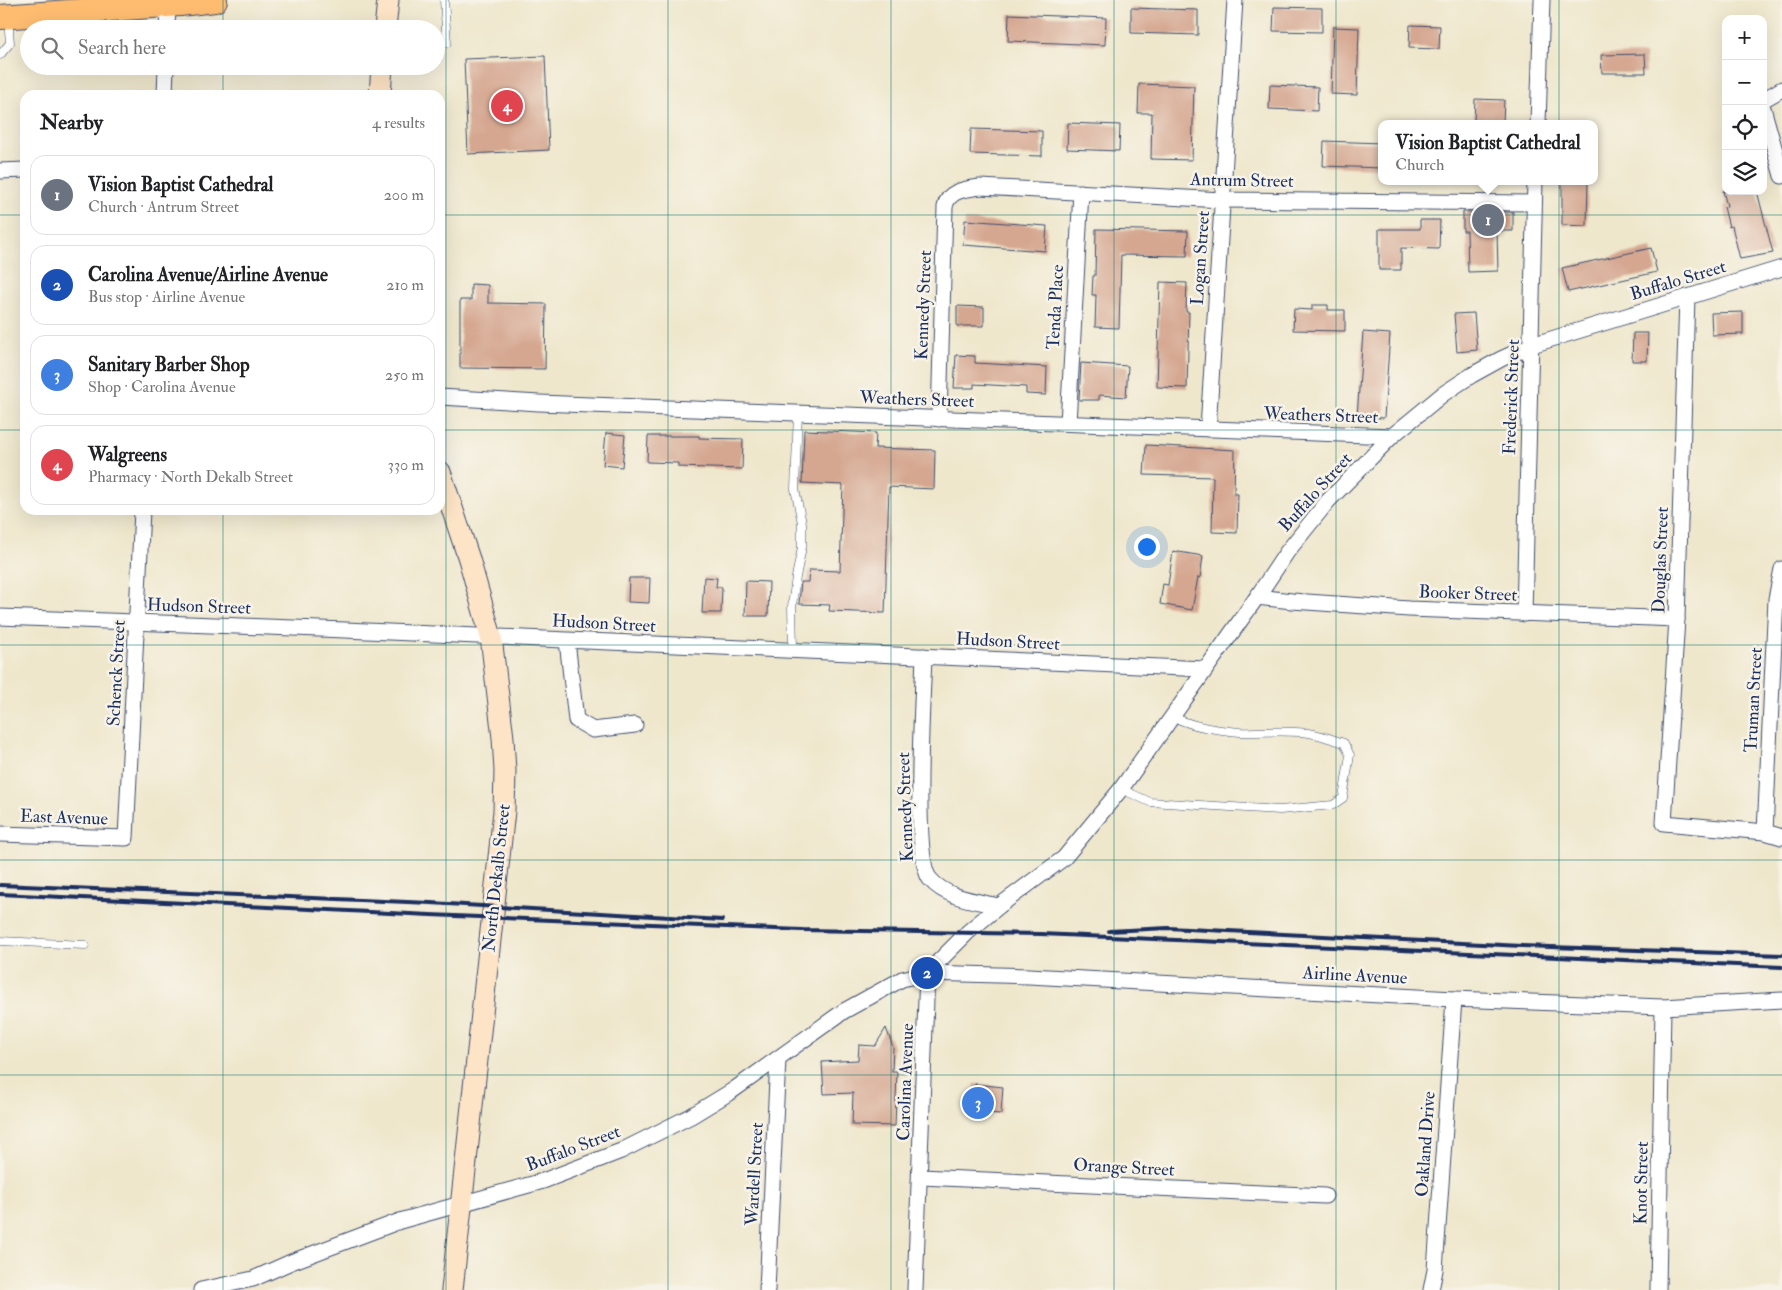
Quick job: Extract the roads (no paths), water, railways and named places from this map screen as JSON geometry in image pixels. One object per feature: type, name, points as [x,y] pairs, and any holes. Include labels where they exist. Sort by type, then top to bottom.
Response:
[{"type":"main road","points":[[4,17],[215,0]]},
{"type":"main road","points":[[386,20],[388,0]]},
{"type":"main road","points":[[380,90],[381,75]]},
{"type":"main road","name":"North Dekalb Street","points":[[445,487],[469,559],[491,637],[505,771],[504,811],[452,1290]]},
{"type":"street","name":"Logan Street","points":[[1208,429],[1235,0]]},
{"type":"street","points":[[1538,120],[1542,0]]},
{"type":"street","points":[[167,20],[168,5]]},
{"type":"street","points":[[165,90],[166,75]]},
{"type":"street","points":[[1767,98],[1782,89]]},
{"type":"street","points":[[1767,122],[1782,176]]},
{"type":"street","points":[[0,171],[20,170]]},
{"type":"street","name":"Frederick Street","points":[[1524,614],[1535,185]]},
{"type":"street","name":"Antrum Street","points":[[951,195],[980,187],[1222,200],[1534,203]]},
{"type":"street","name":"Tenda Place","points":[[1068,424],[1081,192]]},
{"type":"street","name":"Kennedy Street","points":[[939,419],[945,207],[946,201],[951,195]]},
{"type":"street","name":"Buffalo Street","points":[[999,906],[1064,858],[1122,789],[1287,552],[1328,501],[1392,436],[1443,394],[1501,359],[1532,345],[1782,268]]},
{"type":"street","name":"Douglas Street","points":[[1687,297],[1677,620],[1664,823],[1765,832]]},
{"type":"street","name":"Weathers Street","points":[[445,396],[540,403],[1392,436]]},
{"type":"street","name":"Schenck Street","points":[[126,838],[142,515]]},
{"type":"street","name":"Truman Street","points":[[1765,832],[1776,599],[1781,569]]},
{"type":"street","name":"Booker Street","points":[[1257,597],[1409,609],[1677,620]]},
{"type":"street","name":"Hudson Street","points":[[0,617],[1205,669]]},
{"type":"street","points":[[567,641],[576,720],[593,730],[635,726]]},
{"type":"street","name":"Kennedy Street","points":[[924,656],[920,803],[923,863],[928,877],[939,888],[964,898],[999,906]]},
{"type":"street","points":[[1765,832],[1782,838]]},
{"type":"street","name":"East Avenue","points":[[0,834],[126,838]]},
{"type":"street","points":[[927,972],[968,932],[999,906]]},
{"type":"street","name":"Buffalo Street","points":[[201,1290],[252,1284],[291,1262],[400,1221],[544,1181],[622,1151],[691,1116],[732,1091],[844,1011],[902,979],[927,972]]},
{"type":"street","name":"Airline Avenue","points":[[927,972],[1039,976],[1454,999],[1663,1007],[1782,1000]]},
{"type":"street","name":"Carolina Avenue","points":[[916,1290],[927,972]]},
{"type":"street","name":"Oakland Drive","points":[[1431,1290],[1435,1270],[1454,999]]},
{"type":"street","name":"Knot Street","points":[[1658,1290],[1663,1007]]},
{"type":"street","name":"Wardell Street","points":[[767,1290],[778,1059]]},
{"type":"street","name":"Orange Street","points":[[921,1176],[1325,1196]]},
{"type":"lane","points":[[444,0],[447,43]]},
{"type":"lane","points":[[0,55],[10,43],[4,17]]},
{"type":"lane","points":[[792,650],[792,606],[802,547],[802,523],[795,489],[798,413]]},
{"type":"lane","points":[[1122,789],[1150,802],[1280,810],[1333,805],[1343,798],[1350,755],[1344,743],[1313,734],[1280,731],[1240,732],[1213,728],[1182,722],[1172,716]]},
{"type":"lane","points":[[0,941],[85,945]]},
{"type":"railway","points":[[0,885],[431,903],[722,920]]},
{"type":"railway","points":[[0,894],[430,915],[802,930],[1041,934],[1782,967]]},
{"type":"railway","points":[[1109,931],[1168,928],[1522,946],[1782,955]]},
{"type":"place","name":"Walgreens","points":[[507,106]]},
{"type":"place","name":"Vision Baptist Cathedral","points":[[1488,220]]},
{"type":"place","name":"Carolina Avenue/Airline Avenue","points":[[927,973]]},
{"type":"place","name":"Sanitary Barber Shop","points":[[978,1103]]}]
